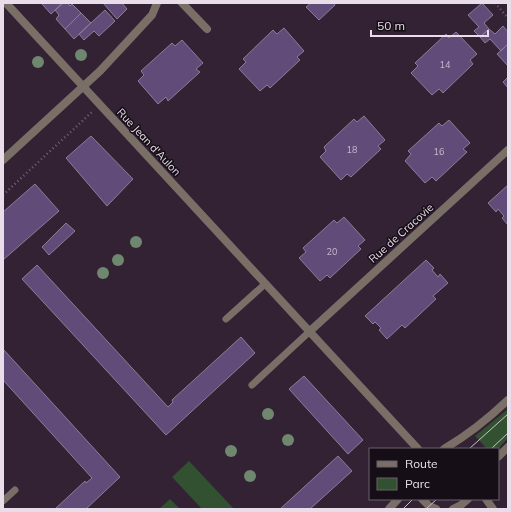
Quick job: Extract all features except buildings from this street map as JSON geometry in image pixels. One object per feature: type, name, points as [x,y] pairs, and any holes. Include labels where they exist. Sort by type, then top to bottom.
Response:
[{"type":"street","name":"Rue Jean d'Aulon","points":[[6,3],[417,448]]},
{"type":"street","points":[[3,160],[100,71],[152,15],[157,3]]},
{"type":"street","points":[[182,3],[207,29]]},
{"type":"street","name":"Rue de Cracovie","points":[[309,332],[508,150]]},
{"type":"street","points":[[446,448],[467,435],[508,400]]},
{"type":"street","points":[[499,456],[508,447]]},
{"type":"street","points":[[389,509],[397,500]]},
{"type":"street","points":[[423,500],[434,509]]},
{"type":"street","points":[[453,509],[467,500]]},
{"type":"street","points":[[487,500],[493,509]]},
{"type":"lane","points":[[226,319],[265,284]]},
{"type":"lane","points":[[252,385],[309,332]]},
{"type":"lane","points":[[3,501],[15,490]]},
{"type":"path","points":[[495,3],[508,18]]},
{"type":"path","points":[[3,194],[100,105]]},
{"type":"green space","points":[[508,409],[508,438],[499,448],[486,448],[475,436]]},
{"type":"green space","points":[[189,461],[234,509],[202,509],[172,477]]},
{"type":"green space","points":[[170,499],[180,509],[159,509]]},
{"type":"tram line","points":[[470,448],[508,414]]},
{"type":"tram line","points":[[492,448],[508,433]]},
{"type":"tram line","points":[[403,509],[412,500]]},
{"type":"tram line","points":[[426,509],[436,500]]}]
